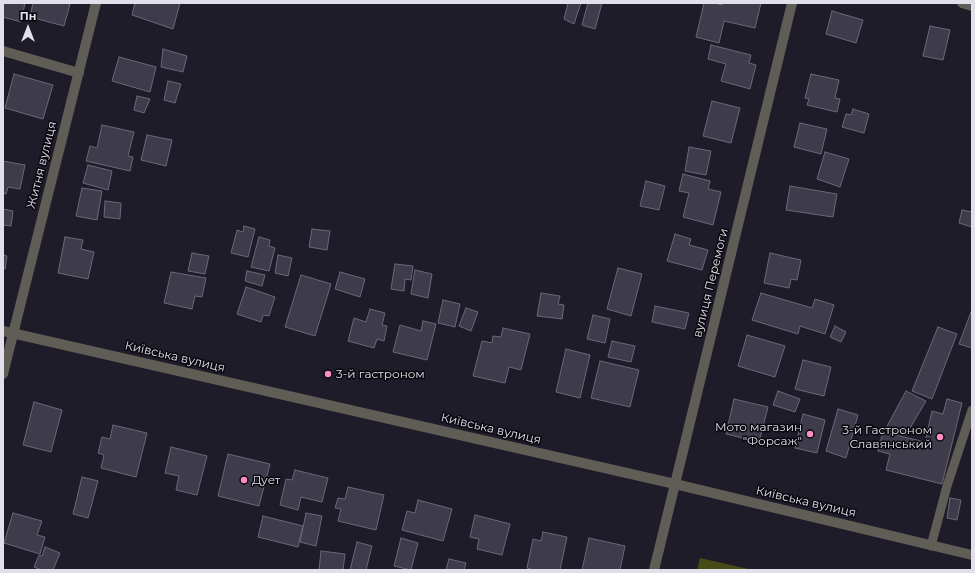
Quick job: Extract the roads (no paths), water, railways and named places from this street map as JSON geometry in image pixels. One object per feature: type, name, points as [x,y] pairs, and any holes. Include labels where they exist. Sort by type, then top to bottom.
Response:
[{"type":"street","name":"Житня вулиця","points":[[3,374],[8,332],[79,73],[96,3]]},
{"type":"street","name":"вулиця Перемоги","points":[[654,570],[792,3]]},
{"type":"street","points":[[962,3],[972,6]]},
{"type":"street","points":[[3,51],[79,73]]},
{"type":"street","name":"Київська вулиця","points":[[8,332],[675,484],[972,555]]},
{"type":"lane","points":[[931,546],[947,486],[972,410]]},
{"type":"place","name":"3-й гастроном","points":[[328,374]]},
{"type":"place","name":"Мото магазин \"Форсаж\"","points":[[810,434]]},
{"type":"place","name":"3-й Гастроном Славянський","points":[[940,437]]},
{"type":"place","name":"Дует","points":[[244,480]]}]
